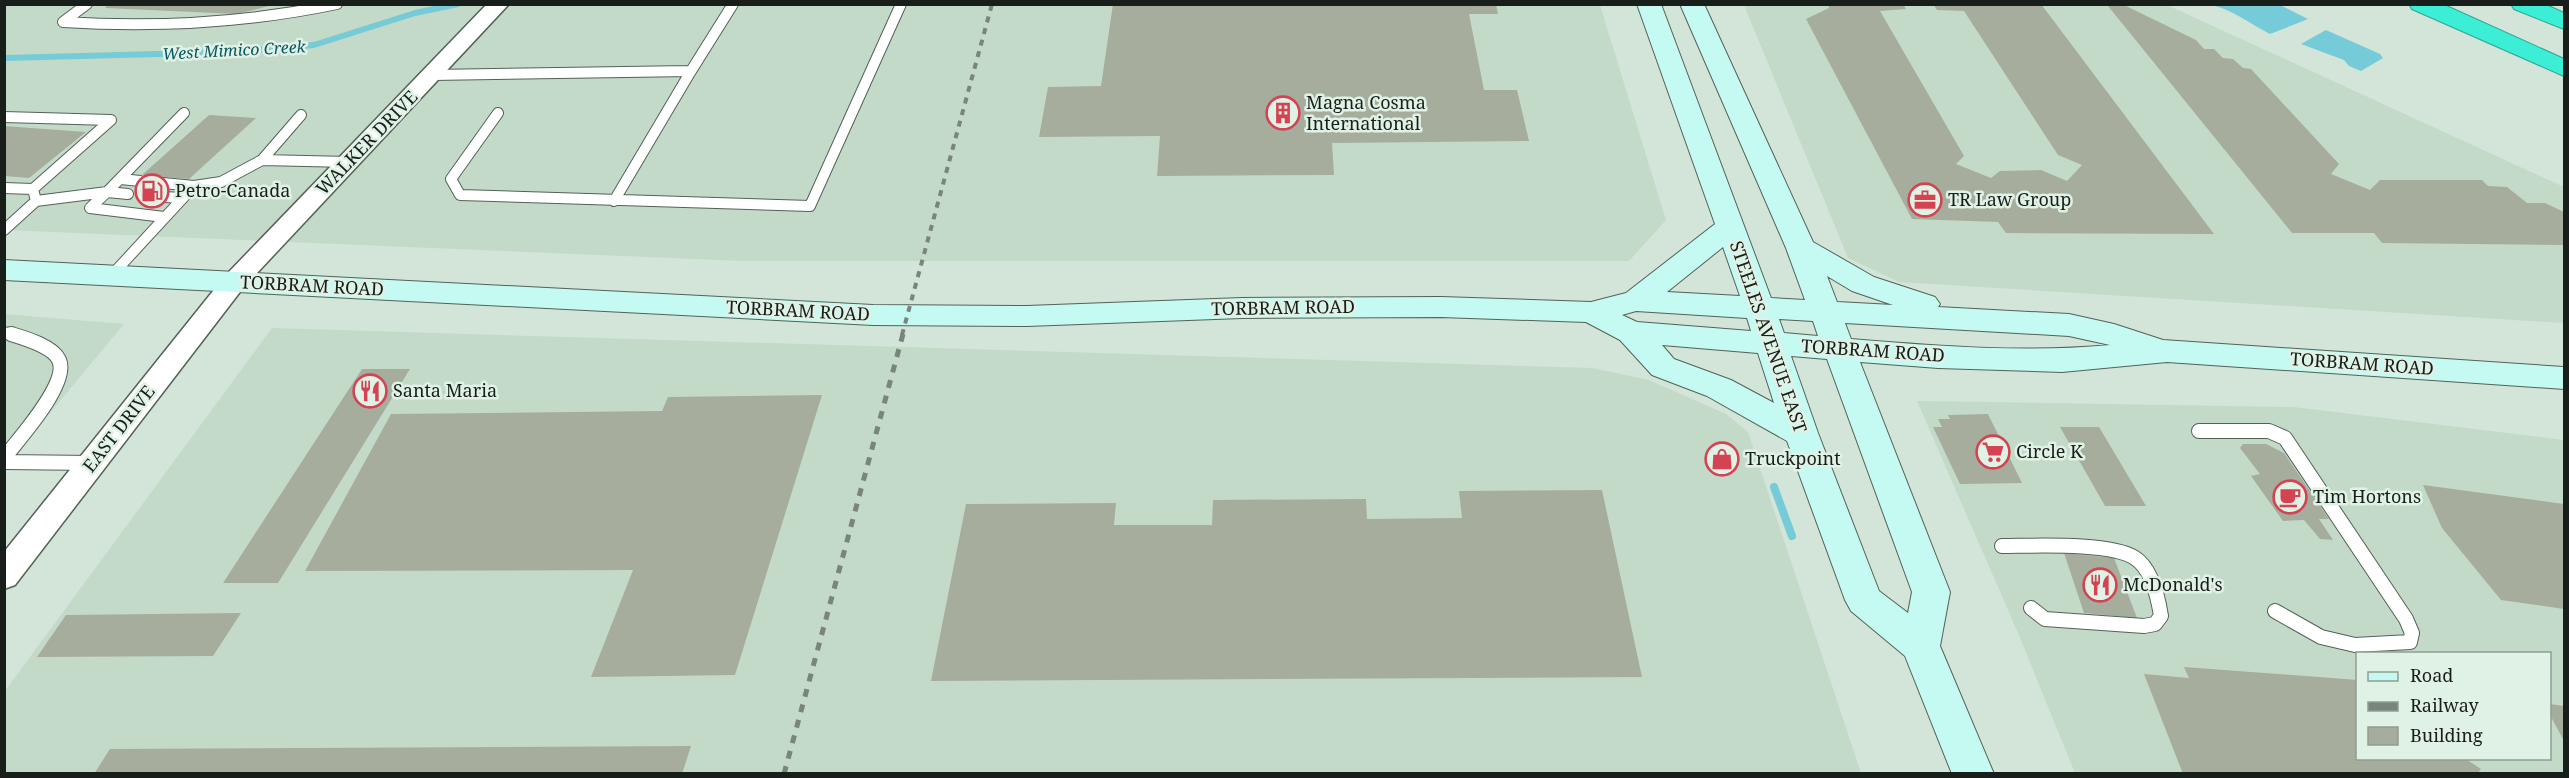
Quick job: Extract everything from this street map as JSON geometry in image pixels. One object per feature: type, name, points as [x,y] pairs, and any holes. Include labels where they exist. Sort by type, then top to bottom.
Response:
[{"type":"highway","points":[[2421,4],[2565,68]]},
{"type":"highway","points":[[2523,4],[2565,22]]},
{"type":"main road","name":"STEELES AVENUE EAST","points":[[1649,4],[1730,227],[1801,433],[1864,600],[1921,645]]},
{"type":"main road","points":[[1692,4],[1801,248],[1931,592],[1921,645],[1972,774]]},
{"type":"main road","points":[[1636,300],[1730,227]]},
{"type":"main road","points":[[1801,248],[1863,284],[1906,300],[1988,319]]},
{"type":"main road","name":"TORBRAM ROAD","points":[[4,270],[885,315],[1027,316],[1242,308],[1441,307],[1592,312],[1636,300],[2069,325],[2114,335],[2160,351]]},
{"type":"main road","name":"TORBRAM ROAD","points":[[1592,312],[1631,332],[1938,357],[2061,361],[2160,351],[2565,378]]},
{"type":"main road","points":[[1631,332],[1663,367],[1719,388],[1801,433]]},
{"type":"street","name":"WALKER DRIVE","points":[[234,282],[499,4]]},
{"type":"street","name":"EAST DRIVE","points":[[6,572],[234,282]]},
{"type":"lane","points":[[87,4],[63,22],[130,27],[195,26],[337,4]]},
{"type":"lane","points":[[614,201],[733,4]]},
{"type":"lane","points":[[498,114],[452,179],[460,195],[810,206],[901,4]]},
{"type":"lane","points":[[432,75],[691,71]]},
{"type":"lane","points":[[164,217],[90,208],[184,113]]},
{"type":"lane","points":[[163,183],[194,186],[221,182],[262,160],[302,116]]},
{"type":"lane","points":[[4,117],[111,120],[33,189],[4,188]]},
{"type":"lane","points":[[262,160],[349,162]]},
{"type":"lane","points":[[121,179],[140,181]]},
{"type":"lane","points":[[111,276],[194,186]]},
{"type":"lane","points":[[33,189],[36,201]]},
{"type":"lane","points":[[4,230],[36,201],[107,192],[128,194]]},
{"type":"lane","points":[[149,196],[181,198]]},
{"type":"lane","points":[[4,332],[47,350],[58,357],[61,366],[53,392],[4,460]]},
{"type":"lane","points":[[2199,431],[2269,432],[2285,438],[2406,619],[2412,633],[2410,642],[2355,645],[2321,637],[2274,611]]},
{"type":"lane","points":[[4,460],[93,463]]},
{"type":"lane","points":[[2002,546],[2116,551],[2134,558],[2143,567],[2160,603],[2161,616],[2155,624],[2144,626],[2045,619],[2031,608]]},
{"type":"shaded area","points":[[5,4],[1600,5],[1666,220],[1629,261],[742,261],[5,230]]},
{"type":"shaded area","points":[[1744,5],[2167,5],[2564,187],[2564,323],[1899,282],[1848,258]]},
{"type":"shaded area","points":[[4,314],[124,324],[5,467],[4,467]]},
{"type":"shaded area","points":[[272,328],[1592,368],[1649,380],[1726,414],[1748,432],[1861,773],[5,774],[5,691]]},
{"type":"shaded area","points":[[1917,401],[2294,407],[2564,440],[2564,773],[2075,773],[2018,633]]},
{"type":"water","points":[[2211,5],[2280,5],[2308,19],[2270,34],[2235,14]]},
{"type":"water","points":[[2326,30],[2380,54],[2383,58],[2361,71],[2349,66],[2344,60],[2301,44]]},
{"type":"building","points":[[109,4],[273,5],[237,14],[105,8]]},
{"type":"building","name":"Magna Cosma International","points":[[1113,4],[1496,4],[1498,14],[1469,14],[1484,90],[1517,90],[1529,141],[1332,143],[1334,175],[1157,176],[1160,136],[1039,137],[1048,87],[1101,86]]},
{"type":"building","points":[[1828,4],[1903,4],[1906,9],[1880,11],[1964,156],[1956,164],[1991,178],[2000,171],[2041,170],[2067,181],[2082,165],[2058,155],[1964,11],[1937,10],[1933,4],[2041,4],[2214,234],[2006,233],[1998,222],[1912,219],[1806,19],[1829,8]]},
{"type":"building","points":[[2108,6],[2126,6],[2196,40],[2204,49],[2214,49],[2223,58],[2233,59],[2243,68],[2251,69],[2339,164],[2331,174],[2370,190],[2380,180],[2482,180],[2488,186],[2507,187],[2527,203],[2545,203],[2564,212],[2564,245],[2382,243],[2374,233],[2292,233]]},
{"type":"building","points":[[209,115],[256,118],[189,179],[142,175]]},
{"type":"building","points":[[4,126],[86,132],[29,178],[4,176]]},
{"type":"building","points":[[362,369],[410,369],[278,583],[223,583]]},
{"type":"building","points":[[822,395],[735,675],[591,677],[633,570],[305,571],[391,414],[662,411],[668,397]]},
{"type":"building","points":[[1988,414],[2022,483],[1960,484],[1933,427],[1942,427],[1938,419],[1950,419],[1948,415]]},
{"type":"building","points":[[2060,427],[2099,427],[2146,506],[2105,506]]},
{"type":"building","name":"Tim Hortons","points":[[2243,444],[2266,444],[2284,453],[2329,519],[2319,519],[2333,540],[2320,539],[2304,520],[2283,521],[2251,476],[2260,474],[2240,448]]},
{"type":"building","points":[[2423,485],[2564,504],[2564,609],[2501,600],[2442,528]]},
{"type":"building","points":[[1602,490],[1642,677],[931,681],[966,504],[1116,503],[1114,525],[1212,525],[1213,500],[1366,499],[1367,519],[1462,518],[1459,491]]},
{"type":"building","name":"McDonald's","points":[[2064,553],[2114,558],[2137,618],[2084,613]]},
{"type":"building","points":[[241,613],[213,656],[37,657],[66,615]]},
{"type":"building","points":[[2184,667],[2356,680],[2356,760],[2467,760],[2481,769],[2477,774],[2183,774],[2144,674],[2189,678]]},
{"type":"building","points":[[2551,704],[2564,706],[2564,741],[2551,717]]},
{"type":"building","points":[[691,746],[682,774],[94,774],[110,749]]},
{"type":"waterway","name":"West Mimico Creek","points":[[4,58],[235,52],[314,45],[415,13],[458,4]]},
{"type":"waterway","points":[[1774,487],[1792,536]]},
{"type":"railway","points":[[902,335],[992,4]]},
{"type":"railway","points":[[784,774],[903,334]]},
{"type":"place","name":"Magna Cosma International","points":[[1283,113]]},
{"type":"place","name":"Petro-Canada","points":[[152,191]]},
{"type":"place","name":"TR Law Group","points":[[1925,200]]},
{"type":"place","name":"Santa Maria","points":[[370,391]]},
{"type":"place","name":"Circle K","points":[[1993,452]]},
{"type":"place","name":"Truckpoint","points":[[1722,459]]},
{"type":"place","name":"Tim Hortons","points":[[2290,497]]},
{"type":"place","name":"McDonald's","points":[[2100,585]]}]
